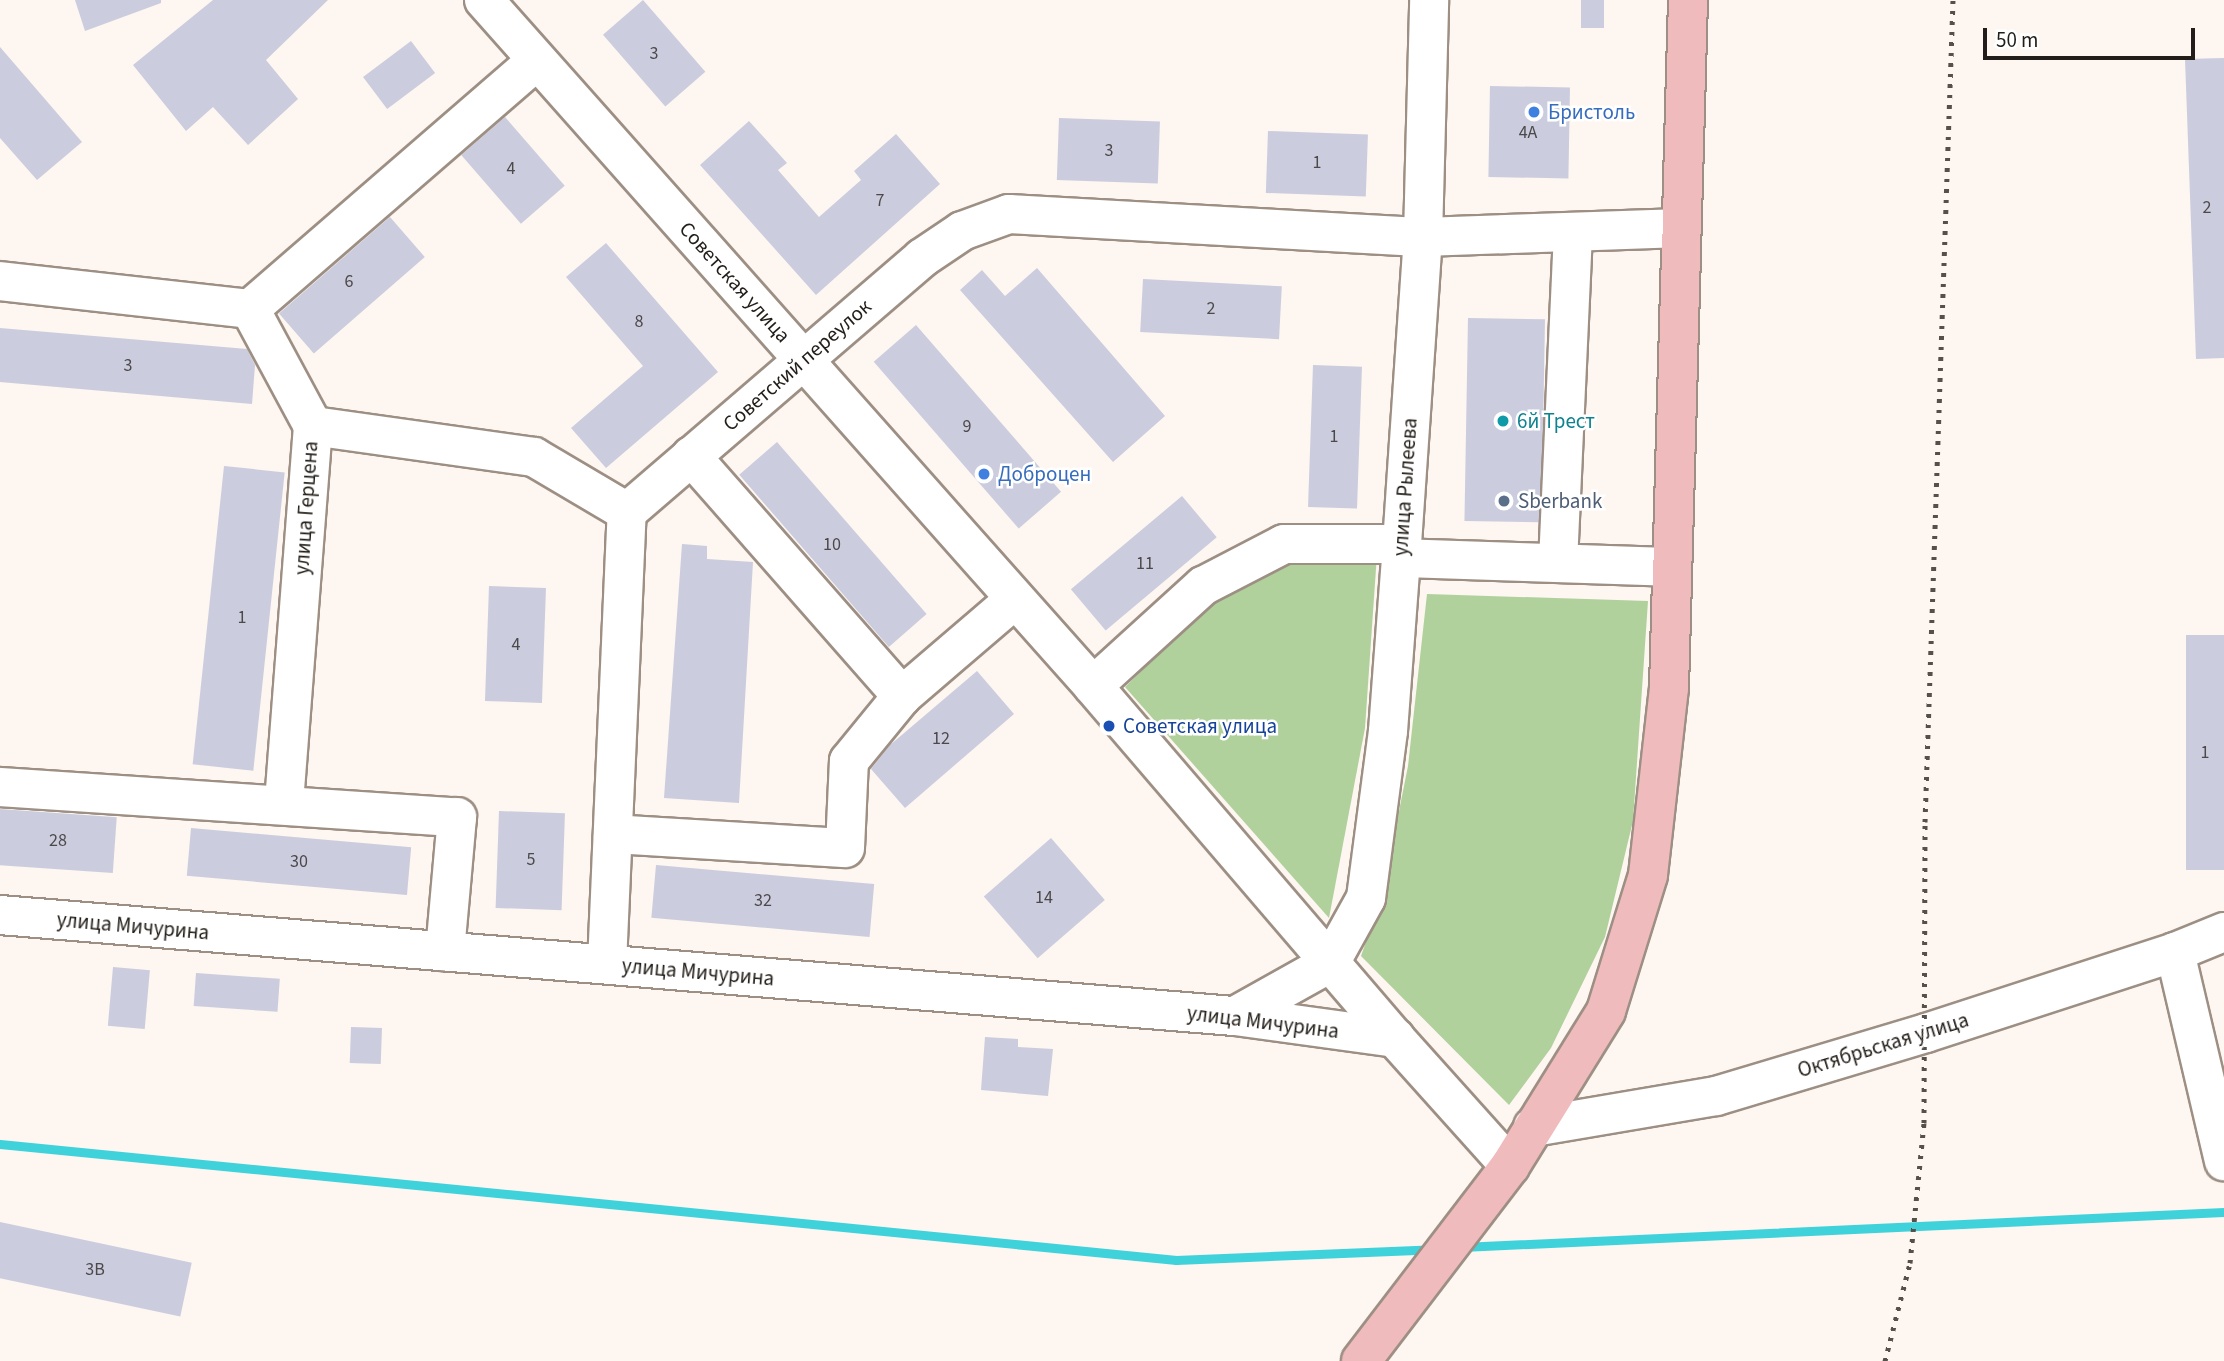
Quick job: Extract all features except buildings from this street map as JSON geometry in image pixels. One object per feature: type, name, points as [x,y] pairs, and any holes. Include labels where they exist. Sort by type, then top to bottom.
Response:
[{"type":"main road","points":[[1361,1361],[1510,1166],[1606,1011],[1648,874],[1670,688],[1688,0]]},
{"type":"street","name":"Советская улица","points":[[484,0],[1093,686],[1395,1038],[1510,1166]]},
{"type":"street","name":"улица Рылеева","points":[[1330,963],[1366,898],[1388,731],[1423,237],[1429,0]]},
{"type":"street","points":[[0,281],[250,309],[537,61]]},
{"type":"street","name":"Советский переулок","points":[[627,512],[802,358],[922,258],[961,231],[1009,215],[1423,237],[1682,228]]},
{"type":"street","points":[[1558,563],[1573,232]]},
{"type":"street","name":"улица Герцена","points":[[250,309],[313,426],[284,805]]},
{"type":"street","points":[[313,426],[534,457],[627,512],[607,964]]},
{"type":"street","points":[[691,456],[902,696]]},
{"type":"street","points":[[1093,686],[1203,586],[1284,544],[1558,563],[1672,567]]},
{"type":"street","points":[[613,834],[845,848],[849,761],[902,696],[1015,599]]},
{"type":"street","points":[[0,788],[457,817],[444,951]]},
{"type":"street","name":"улица Мичурина","points":[[0,915],[1235,1016],[1395,1038]]},
{"type":"street","name":"Октябрьская улица","points":[[1533,1127],[1716,1096],[1926,1033],[2175,952],[2224,932]]},
{"type":"street","points":[[2175,952],[2224,1161]]},
{"type":"street","points":[[1235,1016],[1330,963]]},
{"type":"green space","points":[[1298,553],[1377,554],[1365,728],[1329,918],[1125,687],[1209,605]]},
{"type":"green space","points":[[1427,594],[1648,601],[1633,821],[1605,937],[1551,1048],[1509,1105],[1361,956],[1382,896],[1408,766]]},
{"type":"waterway","points":[[0,1144],[1176,1260],[1434,1249]]},
{"type":"waterway","points":[[1462,1247],[2224,1212]]},
{"type":"railway","points":[[1885,1361],[1910,1263],[1924,1123],[1925,822],[1953,0]]},
{"type":"place","name":"Бристоль","points":[[1534,112]]},
{"type":"place","name":"6й Трест","points":[[1503,421]]},
{"type":"place","name":"Доброцен","points":[[984,474]]},
{"type":"place","name":"Sberbank","points":[[1504,501]]},
{"type":"place","name":"Советская улица","points":[[1109,726]]}]
